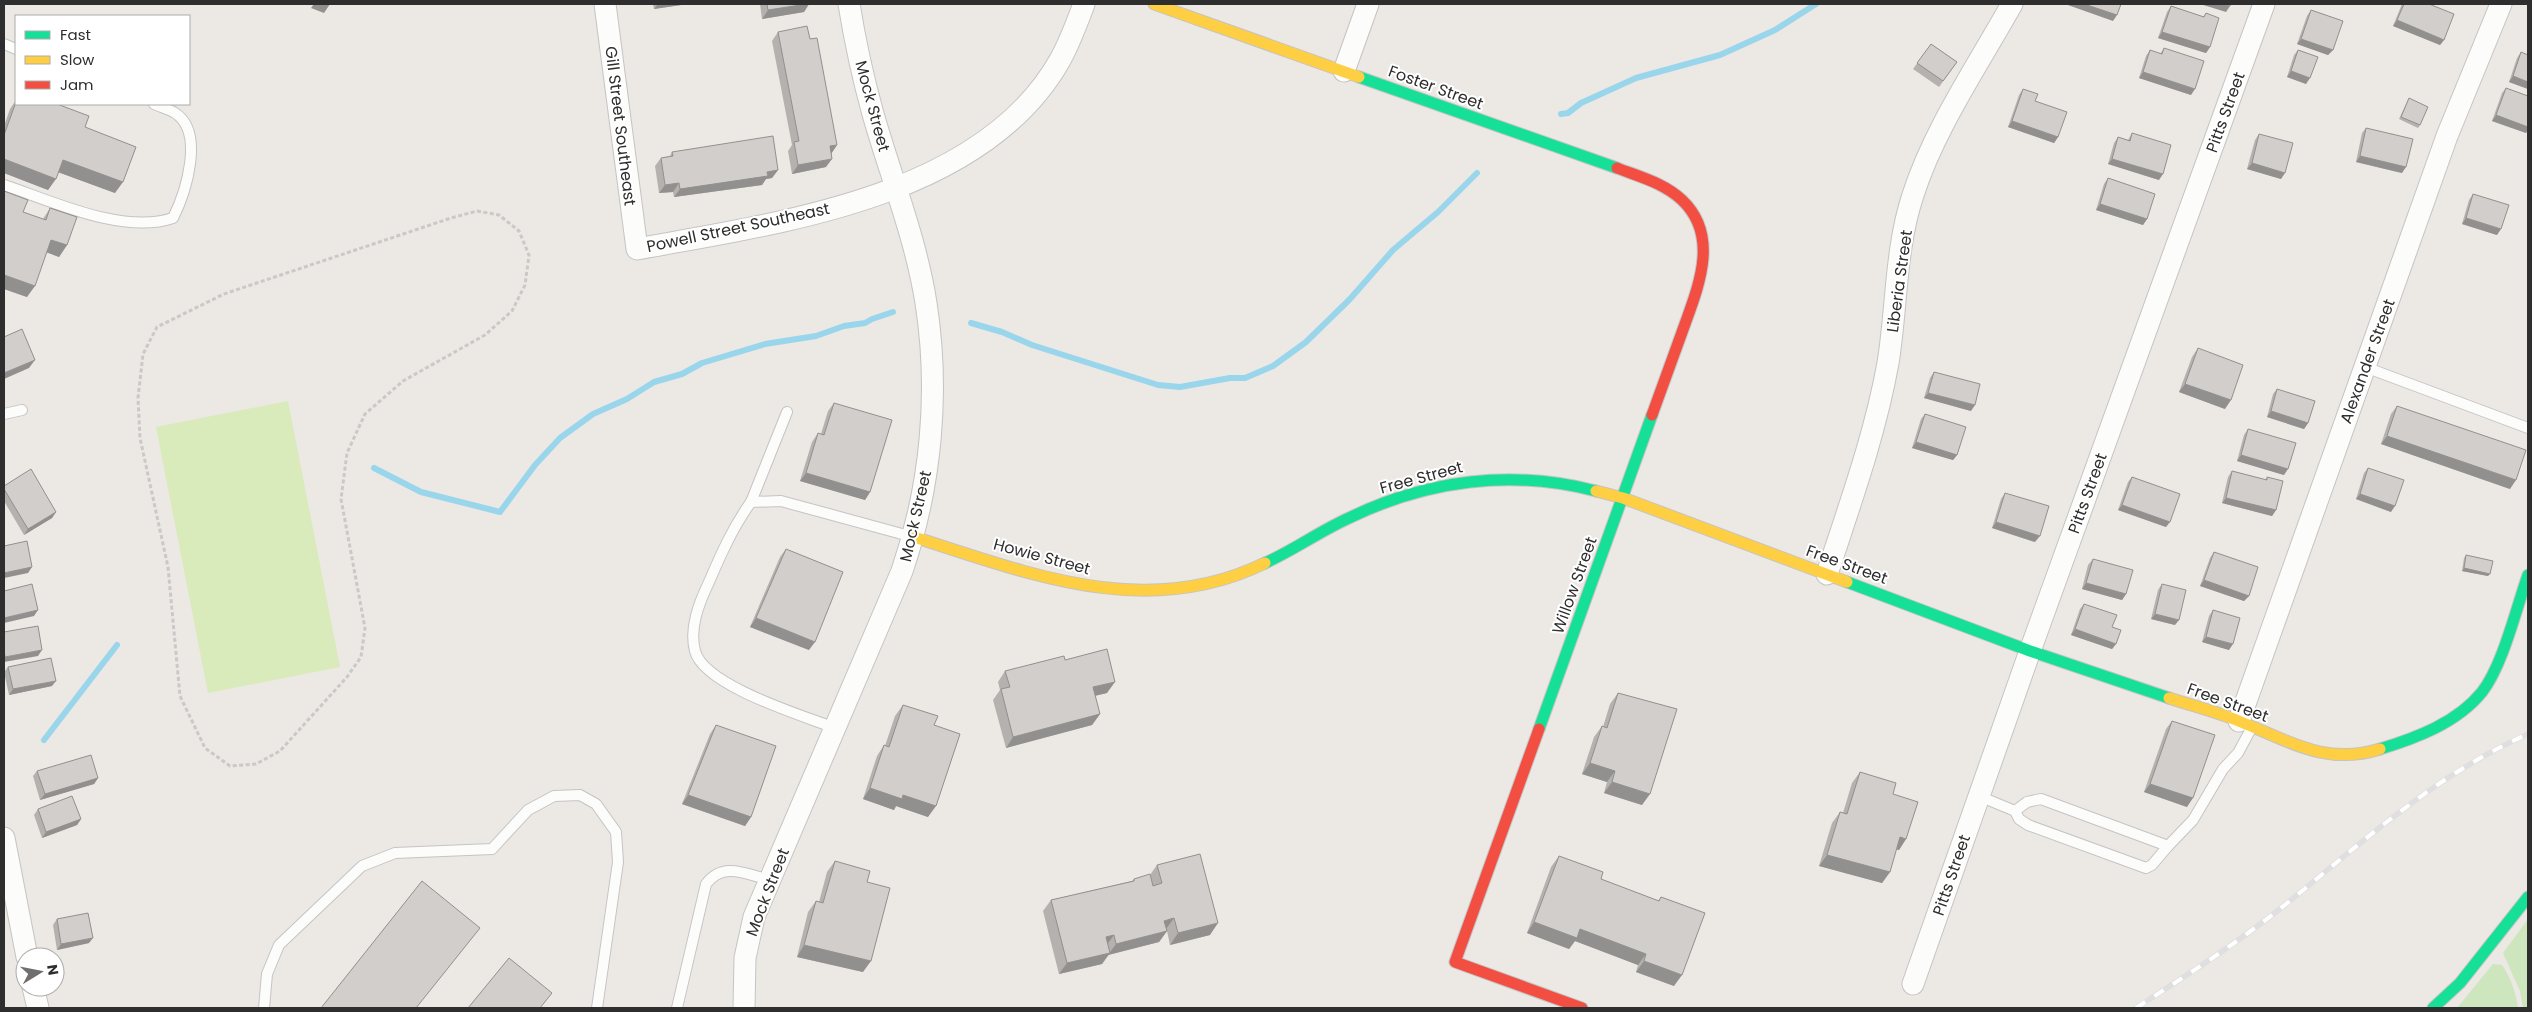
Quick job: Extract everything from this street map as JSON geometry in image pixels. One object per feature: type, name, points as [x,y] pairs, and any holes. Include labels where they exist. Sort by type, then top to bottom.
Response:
[{"type":"main road","name":"Foster Street","points":[[1154,4],[1658,183],[1681,197],[1695,217]]},
{"type":"main road","name":"Willow Street","points":[[1582,1008],[1455,962],[1702,276],[1704,240],[1695,217]]},
{"type":"main road","name":"Free Street","points":[[1164,590],[1214,582],[1248,571],[1349,518],[1400,497],[1453,482],[1523,478],[1581,486],[1623,498],[2030,651],[2245,724],[2308,750],[2334,756],[2353,756],[2406,741],[2439,726],[2482,692],[2496,668],[2528,575]]},
{"type":"main road","name":"Howie Street","points":[[914,537],[1071,583],[1136,592],[1164,590]]},
{"type":"main road","points":[[2433,1008],[2456,987],[2509,917],[2528,897]]},
{"type":"street","name":"Gill Street Southeast","points":[[605,4],[637,249]]},
{"type":"street","name":"Mock Street","points":[[744,1008],[743,983],[749,937],[754,917],[902,571],[914,537],[932,419],[933,367],[926,302],[916,254],[873,113],[849,4]]},
{"type":"street","name":"Powell Street Southeast","points":[[637,249],[755,227],[896,188],[962,157],[1018,114],[1060,61],[1084,4]]},
{"type":"street","points":[[1344,71],[1368,4]]},
{"type":"street","name":"Liberia Street","points":[[1827,574],[1877,416],[1888,362],[1896,288],[1912,196],[1933,146],[2012,4]]},
{"type":"street","name":"Pitts Street","points":[[1912,984],[2030,651],[2264,4]]},
{"type":"street","name":"Alexander Street","points":[[2245,724],[2365,367],[2447,136],[2501,4]]},
{"type":"street","points":[[4,838],[25,947]]},
{"type":"lane","points":[[4,185],[95,218],[158,223],[173,218],[181,202],[193,145],[188,126],[176,113],[156,105]]},
{"type":"lane","points":[[2365,367],[2528,428]]},
{"type":"lane","points":[[4,414],[22,410]]},
{"type":"lane","points":[[787,412],[751,502],[734,526],[695,612],[695,652],[712,674],[740,692],[835,728]]},
{"type":"lane","points":[[751,502],[781,501],[914,537]]},
{"type":"lane","points":[[1979,796],[2015,812],[2019,819],[2028,825],[2146,868],[2152,865],[2193,820],[2223,768],[2238,753],[2245,724]]},
{"type":"lane","points":[[264,1008],[267,974],[279,945],[362,866],[395,853],[492,849],[528,810],[554,796],[580,795],[596,804],[616,832],[617,840],[618,862],[596,1008]]},
{"type":"lane","points":[[2015,812],[2028,802],[2042,799],[2168,846]]},
{"type":"lane","points":[[677,1008],[706,884],[720,871],[727,870],[770,880]]},
{"type":"path","points":[[477,212],[499,214],[519,230],[530,255],[525,285],[512,311],[485,335],[403,381],[365,414],[347,453],[341,499],[365,628],[362,657],[347,677],[280,751],[256,764],[230,766],[205,748],[180,696],[168,567],[140,438],[138,398],[143,354],[157,327],[224,294],[451,218],[477,212]]},
{"type":"green space","points":[[288,401],[340,667],[208,693],[156,427]]},
{"type":"green space","points":[[2528,919],[2528,1008],[2523,1008],[2520,991],[2503,953]]},
{"type":"green space","points":[[2493,964],[2502,965],[2505,970],[2513,986],[2518,1008],[2457,1008]]},
{"type":"building","points":[[767,4],[807,4],[768,10]]},
{"type":"building","points":[[2084,4],[2121,4],[2117,15]]},
{"type":"building","points":[[2404,4],[2429,4],[2454,14],[2444,40],[2397,20]]},
{"type":"building","points":[[2171,6],[2204,17],[2206,13],[2219,18],[2210,47],[2162,32]]},
{"type":"building","points":[[2311,10],[2343,21],[2333,50],[2301,39]]},
{"type":"building","points":[[807,26],[810,39],[817,38],[837,145],[830,146],[832,159],[798,165],[794,142],[799,141],[778,32]]},
{"type":"building","points":[[1931,44],[1957,62],[1943,81],[1917,63]]},
{"type":"building","points":[[2164,48],[2204,61],[2195,89],[2143,72],[2150,50],[2162,54]]},
{"type":"building","points":[[2298,50],[2318,57],[2310,78],[2291,71]]},
{"type":"building","points":[[2521,52],[2528,55],[2528,82],[2513,76]]},
{"type":"building","points":[[2506,88],[2528,96],[2528,127],[2496,115]]},
{"type":"building","points":[[2023,89],[2038,94],[2035,101],[2067,112],[2058,137],[2012,121]]},
{"type":"building","points":[[2409,98],[2428,107],[2420,125],[2401,117]]},
{"type":"building","points":[[15,105],[60,105],[89,116],[85,127],[136,147],[123,182],[63,160],[56,179],[4,159],[4,135]]},
{"type":"building","points":[[2366,128],[2413,139],[2406,167],[2360,156]]},
{"type":"building","points":[[2132,133],[2171,145],[2163,174],[2112,159],[2118,137],[2130,141]]},
{"type":"building","points":[[2259,134],[2293,143],[2285,173],[2252,163]]},
{"type":"building","points":[[773,136],[778,170],[767,172],[768,176],[680,189],[679,183],[665,185],[661,158],[673,156],[672,152]]},
{"type":"building","points":[[2108,178],[2155,194],[2147,219],[2100,204]]},
{"type":"building","points":[[4,191],[28,200],[23,212],[46,220],[50,208],[77,217],[67,245],[51,240],[35,286],[4,275]]},
{"type":"building","points":[[2473,194],[2509,205],[2501,229],[2466,218]]},
{"type":"building","points":[[22,329],[35,360],[4,373],[4,337]]},
{"type":"building","points":[[2198,348],[2243,365],[2231,400],[2185,384]]},
{"type":"building","points":[[1934,372],[1980,384],[1975,405],[1928,393]]},
{"type":"building","points":[[2277,389],[2315,401],[2308,423],[2271,411]]},
{"type":"building","points":[[834,403],[892,420],[870,492],[806,473],[818,433],[824,435]]},
{"type":"building","points":[[2397,406],[2526,450],[2516,480],[2387,436]]},
{"type":"building","points":[[1925,414],[1966,427],[1957,455],[1916,442]]},
{"type":"building","points":[[2248,429],[2296,443],[2288,469],[2241,455]]},
{"type":"building","points":[[2368,468],[2404,480],[2395,506],[2360,494]]},
{"type":"building","points":[[31,469],[56,512],[28,529],[4,486]]},
{"type":"building","points":[[2232,471],[2267,480],[2267,477],[2283,481],[2276,510],[2226,498]]},
{"type":"building","points":[[2132,477],[2180,494],[2170,522],[2122,505]]},
{"type":"building","points":[[2005,493],[2049,506],[2040,536],[1996,522]]},
{"type":"building","points":[[27,541],[32,567],[4,573],[4,546]]},
{"type":"building","points":[[786,549],[843,572],[815,642],[756,618]]},
{"type":"building","points":[[2214,552],[2258,567],[2249,596],[2204,580]]},
{"type":"building","points":[[2466,555],[2493,561],[2490,574],[2464,568]]},
{"type":"building","points":[[2093,559],[2133,570],[2126,594],[2086,583]]},
{"type":"building","points":[[32,584],[38,610],[4,618],[4,591]]},
{"type":"building","points":[[2162,584],[2186,590],[2179,620],[2155,614]]},
{"type":"building","points":[[2084,604],[2117,615],[2112,627],[2121,630],[2116,644],[2075,629]]},
{"type":"building","points":[[2213,610],[2240,618],[2233,644],[2206,637]]},
{"type":"building","points":[[38,626],[42,650],[5,657],[4,632]]},
{"type":"building","points":[[1107,649],[1115,682],[1093,687],[1100,714],[1013,737],[1001,689],[1010,687],[1005,671],[1064,656],[1065,660]]},
{"type":"building","points":[[51,658],[56,681],[13,689],[8,667]]},
{"type":"building","points":[[1618,693],[1677,709],[1650,794],[1612,782],[1615,771],[1590,763],[1602,726],[1607,728]]},
{"type":"building","points":[[903,705],[938,716],[934,725],[960,734],[936,806],[903,795],[902,799],[870,788],[884,745],[889,747]]},
{"type":"building","points":[[2172,721],[2215,735],[2193,798],[2150,784]]},
{"type":"building","points":[[716,725],[776,746],[751,817],[688,795]]},
{"type":"building","points":[[91,755],[98,778],[45,794],[37,771]]},
{"type":"building","points":[[1860,772],[1896,783],[1893,794],[1918,802],[1906,839],[1900,837],[1890,872],[1827,855],[1840,812],[1847,814]]},
{"type":"building","points":[[72,796],[81,819],[46,832],[38,809]]},
{"type":"building","points":[[1200,854],[1218,923],[1178,933],[1174,918],[1164,921],[1167,931],[1116,944],[1114,935],[1106,937],[1110,953],[1067,963],[1051,900],[1134,881],[1134,879],[1150,874],[1153,886],[1162,883],[1157,865]]},
{"type":"building","points":[[1559,856],[1603,872],[1601,879],[1659,901],[1661,897],[1705,913],[1682,975],[1644,961],[1646,954],[1580,929],[1577,938],[1534,922]]},
{"type":"building","points":[[835,861],[870,871],[867,882],[890,888],[871,961],[804,945],[816,901],[823,903]]},
{"type":"building","points":[[422,881],[480,928],[416,1008],[321,1008]]},
{"type":"building","points":[[88,913],[93,938],[61,944],[57,919]]},
{"type":"building","points":[[509,958],[552,993],[540,1008],[468,1008]]},
{"type":"waterway","points":[[1561,114],[1568,113],[1581,103],[1636,78],[1720,55],[1775,30],[1816,4]]},
{"type":"waterway","points":[[971,323],[1002,332],[1032,345],[1158,385],[1180,387],[1230,378],[1245,378],[1273,366],[1306,342],[1350,299],[1393,250],[1438,212],[1477,173]]},
{"type":"waterway","points":[[374,468],[421,492],[500,512],[535,465],[560,438],[593,414],[627,399],[654,382],[682,374],[702,363],[765,344],[816,336],[844,326],[865,323],[893,312]]},
{"type":"waterway","points":[[44,740],[117,645]]},
{"type":"railway","points":[[2136,1008],[2250,932],[2372,833],[2431,789],[2494,750],[2528,734]]},
{"type":"traffic: fast","points":[[1359,77],[1617,168]]},
{"type":"traffic: fast","points":[[1539,729],[1652,415]]},
{"type":"traffic: fast","points":[[1265,563],[1338,523],[1379,505],[1439,487],[1470,482],[1502,480],[1564,484],[1596,491]]},
{"type":"traffic: fast","points":[[2380,749],[2408,740],[2448,721],[2472,703],[2482,692],[2490,681],[2503,652],[2528,575]]},
{"type":"traffic: fast","points":[[1847,582],[2030,651],[2169,698]]},
{"type":"traffic: fast","points":[[2433,1008],[2460,983],[2528,897]]},
{"type":"traffic: slow","points":[[1154,4],[1359,77]]},
{"type":"traffic: slow","points":[[1596,491],[1623,498],[1847,582]]},
{"type":"traffic: slow","points":[[914,537],[1045,577],[1089,586],[1133,590],[1177,589],[1221,580],[1265,563]]},
{"type":"traffic: slow","points":[[2169,698],[2223,715],[2308,749],[2342,755],[2360,754],[2380,749]]},
{"type":"traffic: jam","points":[[1617,168],[1651,181],[1675,194],[1694,215],[1701,231],[1703,248],[1702,266],[1698,283],[1652,415]]},
{"type":"traffic: jam","points":[[1539,729],[1455,962],[1582,1008]]}]
